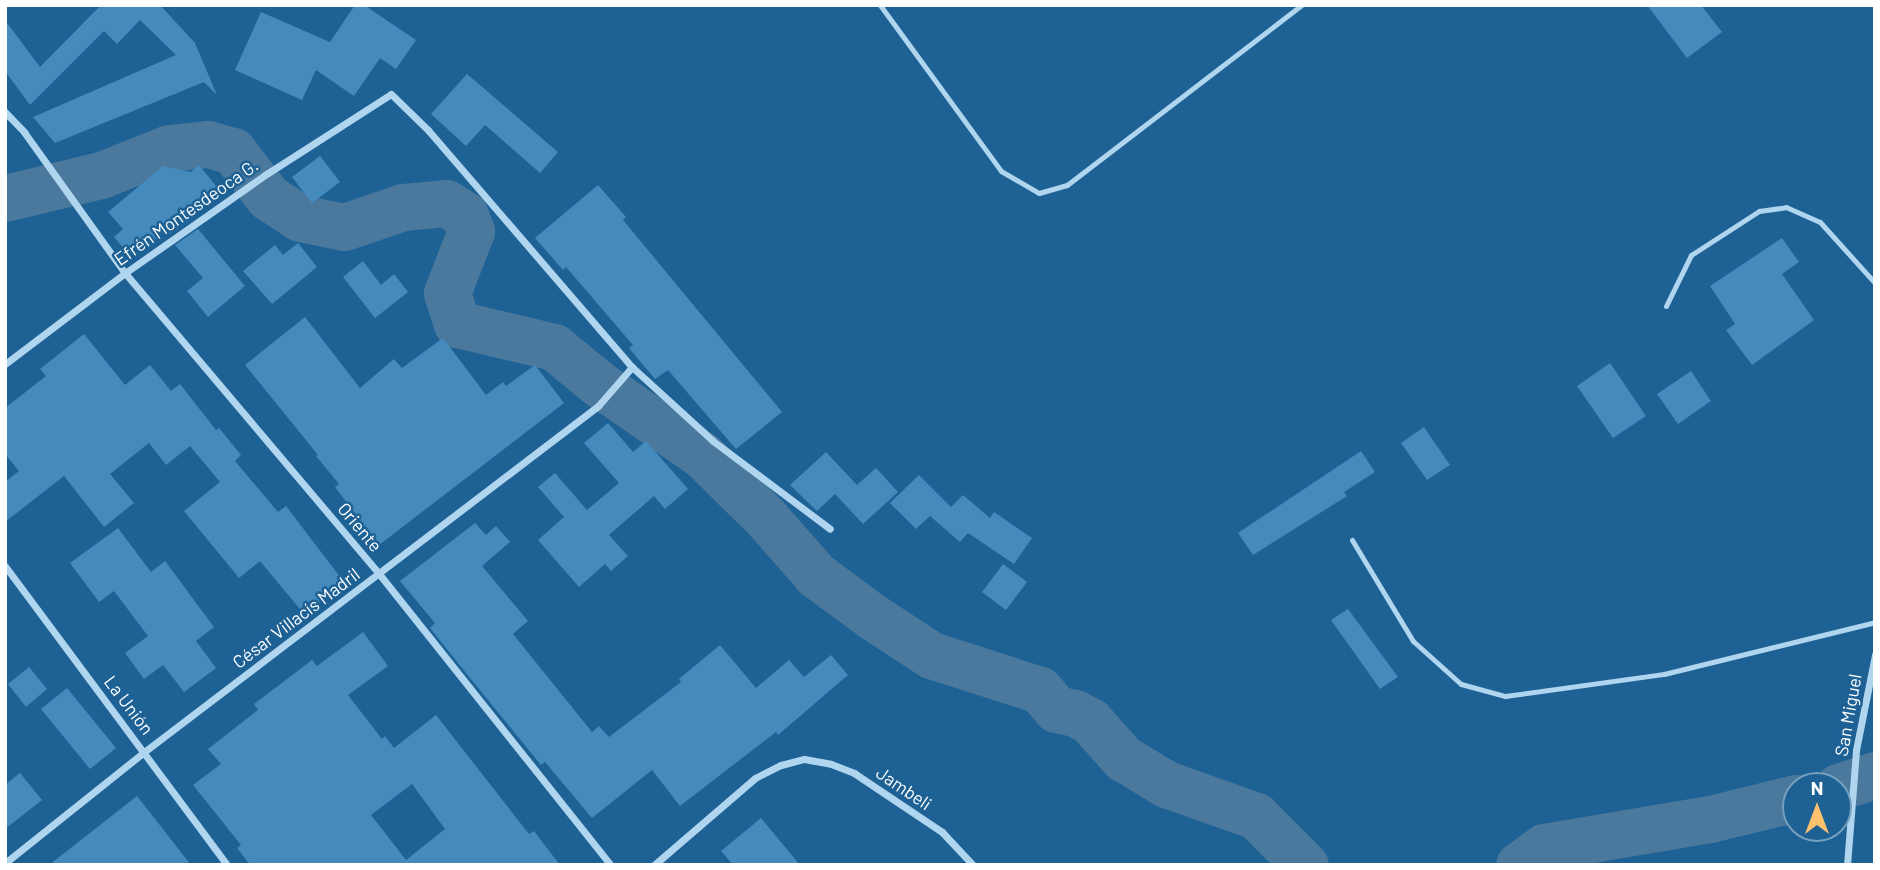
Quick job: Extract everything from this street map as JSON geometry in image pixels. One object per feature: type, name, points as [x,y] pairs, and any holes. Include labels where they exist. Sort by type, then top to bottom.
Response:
[{"type":"street","name":"Efrén Montesdeoca G.","points":[[5,364],[125,273],[242,195],[268,173],[391,94],[428,130],[632,367]]},
{"type":"street","name":"Oriente","points":[[5,112],[24,132],[125,273],[380,575],[611,865]]},
{"type":"street","name":"César Villacís Madril","points":[[5,863],[144,752],[380,575],[598,406],[632,367]]},
{"type":"street","points":[[632,367],[713,441],[830,529]]},
{"type":"street","name":"La Unión","points":[[5,566],[227,865]]},
{"type":"street","name":"San Miguel","points":[[1847,865],[1856,750],[1875,654]]},
{"type":"street","name":"Jambeli","points":[[654,865],[755,778],[781,765],[804,759],[831,764],[854,773],[942,832],[973,865]]},
{"type":"lane","points":[[880,5],[1001,171],[1039,193],[1067,185],[1302,5]]},
{"type":"lane","points":[[1666,306],[1691,255],[1759,211],[1786,207],[1821,222],[1875,283]]},
{"type":"lane","points":[[1352,540],[1413,641],[1461,684],[1505,696],[1664,674],[1875,622]]},
{"type":"building","points":[[101,5],[160,5],[195,43],[217,95],[204,82],[55,143],[33,117],[176,55],[140,20],[117,44],[104,31],[30,105],[5,71],[5,20],[40,67]]},
{"type":"building","points":[[355,5],[364,5],[416,40],[396,69],[380,58],[354,96],[316,70],[302,100],[235,70],[261,12],[330,42]]},
{"type":"building","points":[[1647,5],[1701,5],[1722,32],[1687,58]]},
{"type":"building","points":[[467,74],[558,152],[540,173],[485,125],[466,146],[431,114]]},
{"type":"building","points":[[320,156],[340,182],[312,203],[292,177]]},
{"type":"building","points":[[199,165],[217,187],[185,214],[190,220],[167,236],[164,232],[132,258],[114,237],[123,229],[108,212],[163,166],[191,172]]},
{"type":"building","points":[[598,185],[626,217],[623,220],[782,412],[736,449],[668,370],[655,379],[629,348],[633,345],[566,267],[563,270],[535,238]]},
{"type":"building","points":[[198,229],[245,286],[208,317],[187,291],[203,278],[175,245]]},
{"type":"building","points":[[1782,238],[1799,262],[1782,274],[1814,320],[1752,365],[1726,330],[1735,324],[1710,286]]},
{"type":"building","points":[[298,243],[317,267],[272,304],[243,271],[275,245],[283,255]]},
{"type":"building","points":[[363,261],[381,285],[394,274],[408,292],[375,318],[343,277]]},
{"type":"building","points":[[305,317],[360,388],[394,359],[402,368],[443,338],[486,395],[503,382],[506,386],[535,365],[564,403],[379,545],[335,487],[339,484],[316,456],[318,455],[245,365]]},
{"type":"building","points":[[84,334],[125,385],[150,365],[171,391],[180,384],[216,430],[219,428],[241,455],[235,461],[278,512],[286,506],[344,582],[304,614],[260,561],[239,578],[184,511],[220,482],[190,446],[166,465],[149,443],[110,474],[134,503],[104,527],[64,476],[5,522],[5,482],[19,471],[5,454],[5,408],[46,376],[40,369]]},
{"type":"building","points":[[1610,363],[1646,416],[1613,438],[1577,386]]},
{"type":"building","points":[[1691,371],[1711,401],[1678,424],[1657,394]]},
{"type":"building","points":[[608,423],[633,452],[646,441],[688,489],[665,509],[654,496],[609,535],[628,556],[611,571],[605,564],[579,587],[538,540],[564,517],[538,487],[555,473],[587,510],[619,483],[584,443]]},
{"type":"building","points":[[1424,427],[1450,465],[1427,480],[1401,443]]},
{"type":"building","points":[[1361,451],[1375,472],[1344,492],[1347,496],[1253,555],[1238,533]]},
{"type":"building","points":[[826,452],[857,485],[876,468],[898,492],[863,524],[835,494],[817,511],[790,485]]},
{"type":"building","points":[[919,475],[951,507],[963,495],[990,518],[994,512],[1032,538],[1014,564],[968,533],[960,542],[930,516],[916,529],[890,503]]},
{"type":"building","points":[[475,523],[486,535],[496,526],[510,542],[482,566],[528,621],[513,634],[592,732],[599,726],[609,737],[681,682],[679,679],[720,645],[756,688],[789,660],[804,677],[831,655],[848,675],[778,735],[776,732],[680,806],[652,770],[592,818],[545,762],[541,765],[470,678],[430,628],[435,623],[400,581]]},
{"type":"building","points":[[118,528],[151,572],[165,561],[214,627],[196,641],[216,668],[184,692],[163,665],[144,679],[125,653],[148,636],[114,591],[99,602],[70,563]]},
{"type":"building","points":[[1003,564],[1027,582],[1006,610],[982,592]]},
{"type":"building","points":[[1348,609],[1398,677],[1380,689],[1331,620]]},
{"type":"building","points":[[363,632],[388,666],[348,695],[382,739],[385,736],[394,748],[436,715],[529,834],[534,831],[560,865],[250,865],[237,848],[241,845],[193,785],[221,764],[208,749],[258,710],[254,704],[312,660],[317,666]],"holes":[[[412,784],[445,829],[406,860],[371,815]]]},
{"type":"building","points":[[29,667],[47,689],[26,707],[8,684]]},
{"type":"building","points":[[67,688],[116,748],[90,769],[41,709]]},
{"type":"building","points":[[20,773],[42,800],[5,829],[5,785]]},
{"type":"building","points":[[137,796],[191,865],[49,865]]},
{"type":"building","points":[[761,818],[800,865],[733,865],[721,851]]},
{"type":"waterway","points":[[5,198],[101,175],[169,148],[208,144],[233,151],[268,197],[300,218],[344,227],[403,207],[446,203],[465,215],[471,231],[447,293],[457,324],[554,347],[599,384],[702,455],[766,518],[816,575],[873,617],[931,655],[1040,690],[1056,709],[1075,713],[1090,721],[1123,758],[1166,784],[1256,816],[1305,865]]},
{"type":"waterway","points":[[1852,782],[1875,775]]},
{"type":"waterway","points":[[1519,865],[1544,847],[1710,819],[1782,801]]}]
